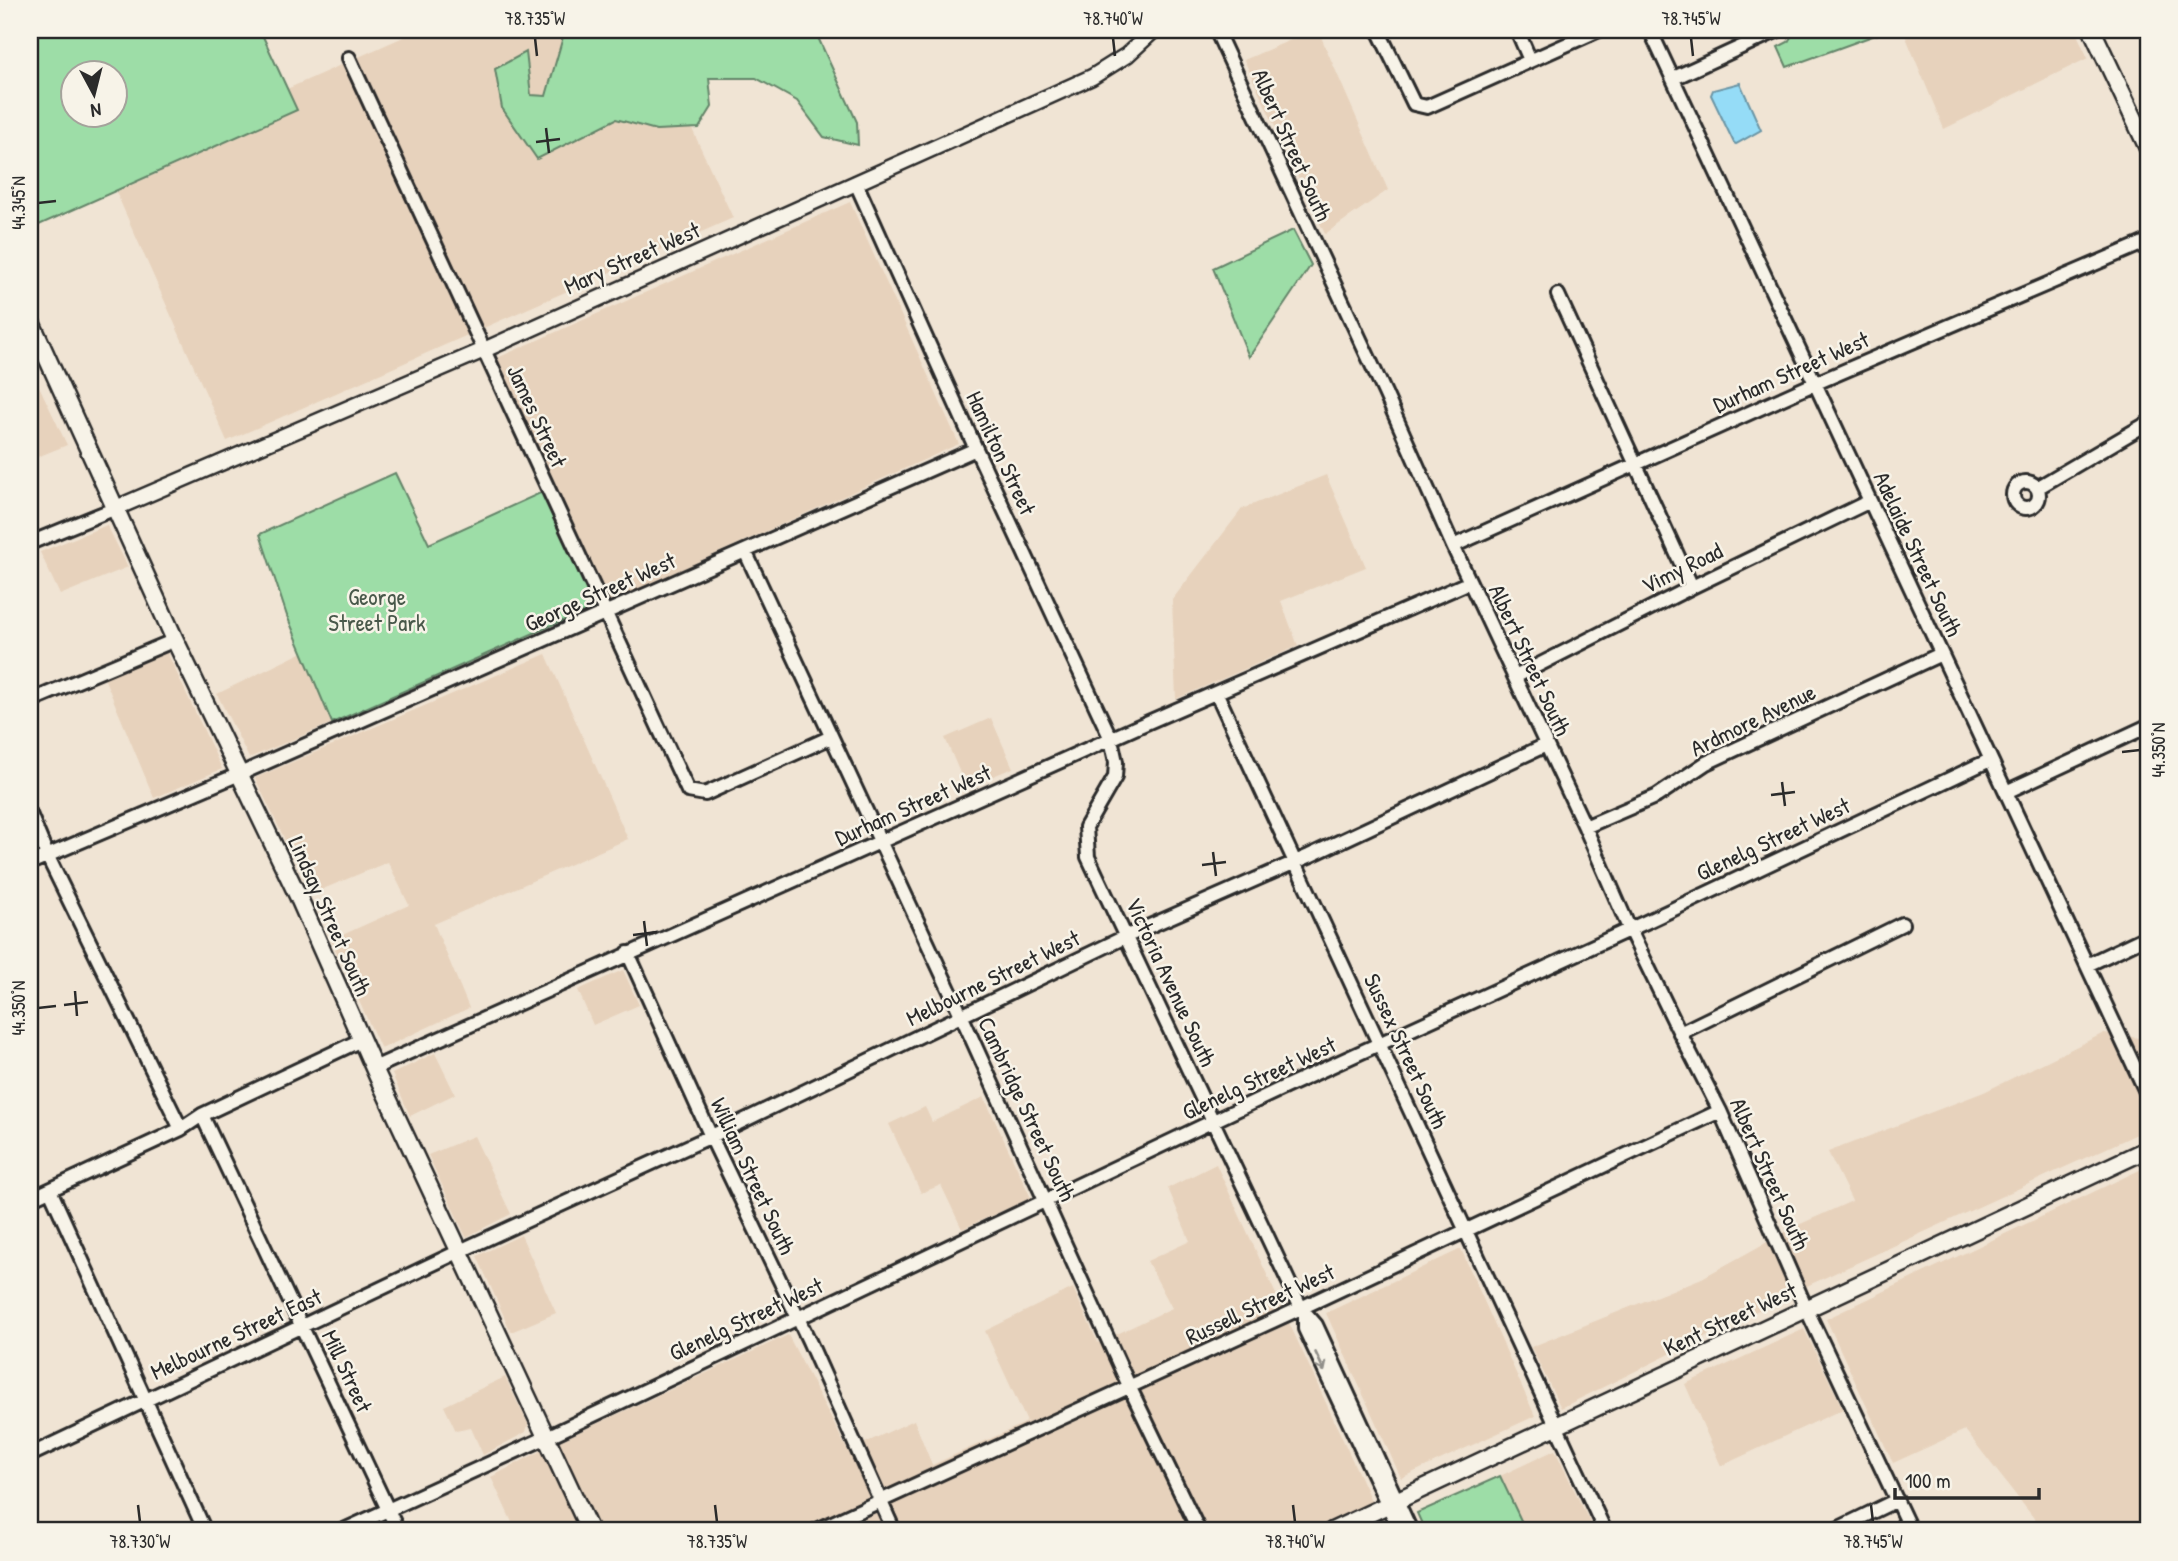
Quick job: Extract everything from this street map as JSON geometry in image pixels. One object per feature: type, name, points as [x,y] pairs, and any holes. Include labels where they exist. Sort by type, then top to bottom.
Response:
[{"type":"main road","points":[[2092,30],[2148,147]]},
{"type":"main road","name":"Lindsay Street South","points":[[30,320],[175,640],[240,774],[590,1531]]},
{"type":"main road","name":"Kent Street West","points":[[1332,1531],[2148,1149]]},
{"type":"street","name":"Mary Street West","points":[[116,508],[484,350],[1092,77],[1128,55],[1154,30]]},
{"type":"street","name":"Albert Street South","points":[[1216,30],[1585,827],[1629,929],[1720,1111],[1806,1308],[1911,1531]]},
{"type":"street","points":[[1378,30],[1414,104],[1427,107],[1599,30]]},
{"type":"street","points":[[1517,30],[1531,60]]},
{"type":"street","name":"Adelaide Street South","points":[[1650,30],[2148,1096]]},
{"type":"street","points":[[1674,78],[1778,30]]},
{"type":"street","name":"James Street","points":[[349,58],[688,792],[705,794],[831,737]]},
{"type":"street","name":"Hamilton Street","points":[[856,183],[1111,739]]},
{"type":"street","name":"Durham Street West","points":[[1453,546],[1816,383],[2148,240]]},
{"type":"street","points":[[1558,295],[1692,587]]},
{"type":"street","points":[[2037,488],[2148,423]]},
{"type":"street","name":"George Street West","points":[[30,863],[240,774],[976,449]]},
{"type":"street","name":"Vimy Road","points":[[1515,677],[1870,501]]},
{"type":"street","points":[[30,543],[116,508]]},
{"type":"street","name":"Cambridge Street South","points":[[745,551],[962,1017],[1130,1388],[1199,1531]]},
{"type":"street","name":"Durham Street West","points":[[374,1068],[628,953],[1470,582]]},
{"type":"street","points":[[30,701],[175,640]]},
{"type":"street","name":"Ardmore Avenue","points":[[1585,827],[1657,796],[1706,763],[1941,654]]},
{"type":"street","name":"Sussex Street South","points":[[1217,694],[1605,1531]]},
{"type":"street","points":[[2006,792],[2148,726]]},
{"type":"street","name":"Victoria Avenue South","points":[[1111,739],[1116,762],[1115,777],[1089,819],[1086,836],[1088,857],[1303,1312],[1316,1325],[1392,1503]]},
{"type":"street","name":"Melbourne Street West","points":[[460,1251],[711,1136],[1127,936],[1295,863],[1546,746]]},
{"type":"street","name":"Glenelg Street West","points":[[342,1531],[1214,1123],[1285,1087],[1380,1046],[1990,760]]},
{"type":"street","points":[[30,814],[47,855],[181,1129]]},
{"type":"street","points":[[1680,1033],[1902,925]]},
{"type":"street","points":[[2087,965],[2148,936]]},
{"type":"street","name":"William Street South","points":[[628,953],[894,1531]]},
{"type":"street","points":[[30,1199],[181,1129],[202,1115],[361,1040]]},
{"type":"street","name":"Russell Street West","points":[[815,1531],[1303,1312],[1466,1230],[1720,1111]]},
{"type":"street","name":"Mill Street","points":[[202,1115],[398,1531]]},
{"type":"street","points":[[50,1190],[205,1531]]},
{"type":"street","name":"Melbourne Street East","points":[[30,1455],[460,1251]]},
{"type":"street","points":[[1833,1531],[1896,1500]]},
{"type":"street","points":[[1392,1503],[1400,1531]]},
{"type":"street","points":[[1392,1503],[1411,1531]]},
{"type":"shaded area","points":[[419,30],[607,30],[675,92],[733,218],[227,441],[116,192],[297,110],[287,89]]},
{"type":"shaded area","points":[[1318,30],[1388,190],[1325,234],[1244,60]]},
{"type":"shaded area","points":[[1903,30],[2075,30],[2088,58],[1944,129]]},
{"type":"shaded area","points":[[850,202],[959,444],[601,606],[495,359]]},
{"type":"shaded area","points":[[30,367],[67,445],[30,460]]},
{"type":"shaded area","points":[[1326,475],[1366,567],[1281,601],[1298,646],[1176,699],[1172,600],[1242,509]]},
{"type":"shaded area","points":[[107,525],[128,567],[60,595],[40,552]]},
{"type":"shaded area","points":[[165,648],[222,769],[154,798],[103,675]]},
{"type":"shaded area","points":[[303,652],[332,723],[249,758],[217,694]]},
{"type":"shaded area","points":[[546,654],[628,839],[434,924],[469,1008],[381,1049],[331,940],[409,905],[388,862],[311,894],[255,778]]},
{"type":"shaded area","points":[[991,718],[1013,768],[966,787],[945,738]]},
{"type":"shaded area","points":[[623,970],[639,1005],[593,1025],[578,990]]},
{"type":"shaded area","points":[[2104,1033],[2140,1038],[2148,1034],[2148,1129],[1811,1284],[1561,1408],[1531,1347],[1702,1278],[1796,1226],[1852,1201],[1828,1152],[1984,1092]]},
{"type":"shaded area","points":[[435,1053],[455,1094],[410,1116],[392,1074]]},
{"type":"shaded area","points":[[984,1097],[1031,1198],[962,1229],[941,1185],[921,1193],[889,1124],[925,1107],[932,1122]]},
{"type":"shaded area","points":[[474,1136],[511,1214],[466,1237],[428,1155]]},
{"type":"shaded area","points":[[1216,1164],[1385,1531],[516,1531],[491,1477],[560,1441],[788,1335],[848,1451],[914,1420],[932,1465],[1027,1422],[985,1331],[1073,1288],[1098,1343],[1172,1308],[1147,1261],[1190,1241],[1168,1188]]},
{"type":"shaded area","points":[[2148,1166],[2148,1531],[2044,1531],[1965,1430],[1893,1463],[1826,1319]]},
{"type":"shaded area","points":[[521,1235],[556,1313],[511,1332],[477,1256]]},
{"type":"shaded area","points":[[1461,1249],[1535,1416],[1401,1478],[1326,1313]]},
{"type":"shaded area","points":[[1804,1329],[1843,1409],[1721,1466],[1685,1384]]},
{"type":"shaded area","points":[[505,1377],[528,1424],[526,1432],[483,1455],[471,1428],[456,1431],[444,1406]]},
{"type":"shaded area","points":[[1555,1450],[1594,1531],[1526,1531],[1500,1476]]},
{"type":"green space","points":[[30,30],[260,30],[297,110],[30,229]]},
{"type":"green space","points":[[565,30],[755,30],[785,37],[815,31],[857,122],[858,145],[824,137],[797,101],[756,78],[709,78],[712,107],[699,128],[656,130],[616,119],[537,159],[502,108],[495,69],[526,52],[531,95],[546,96]]},
{"type":"green space","points":[[1795,30],[1889,30],[1787,67],[1778,47],[1788,42]]},
{"type":"green space","points":[[1293,230],[1311,265],[1249,357],[1213,268]]},
{"type":"green space","name":"George Street Park","points":[[395,473],[429,544],[549,489],[601,606],[552,625],[332,723],[287,616],[260,534]]},
{"type":"green space","points":[[1500,1476],[1526,1531],[1425,1531],[1417,1513]]},
{"type":"water","points":[[1740,83],[1761,130],[1736,144],[1711,95],[1713,90]]}]
